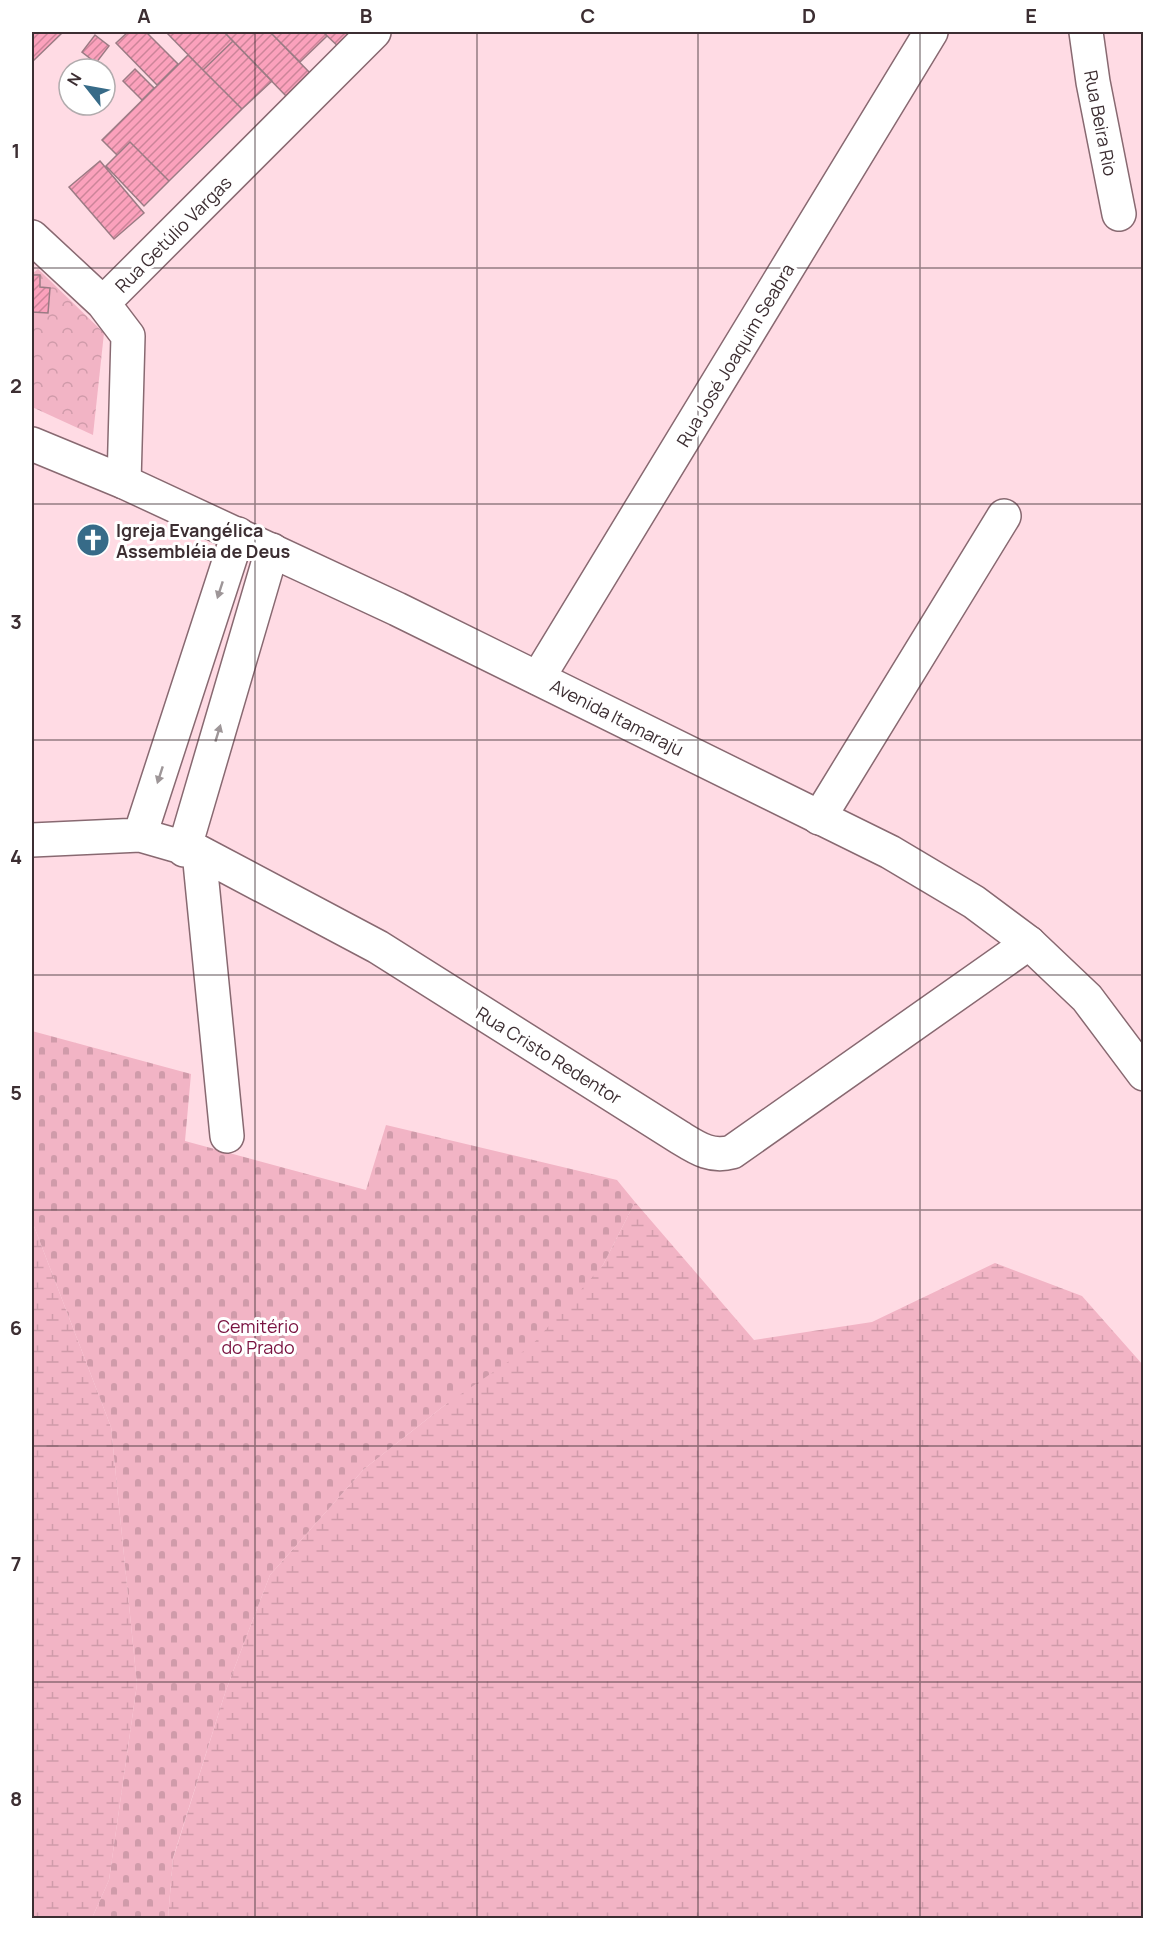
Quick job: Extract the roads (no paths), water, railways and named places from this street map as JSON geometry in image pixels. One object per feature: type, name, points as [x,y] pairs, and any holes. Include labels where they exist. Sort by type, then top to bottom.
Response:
[{"type":"street","name":"Rua Getúlio Vargas","points":[[124,482],[128,336],[103,303],[375,32]]},
{"type":"street","name":"Rua José Joaquim Seabra","points":[[538,678],[931,32]]},
{"type":"street","name":"Rua Beira Rio","points":[[1086,32],[1093,81],[1119,214]]},
{"type":"street","points":[[32,237],[103,303]]},
{"type":"street","name":"Avenida Itamaraju","points":[[32,444],[124,482],[272,550],[538,678],[900,858],[974,902],[1029,943],[1087,998],[1143,1074]]},
{"type":"street","points":[[819,818],[1004,516]]},
{"type":"street","points":[[140,836],[238,534]]},
{"type":"street","points":[[227,1136],[191,851],[272,550]]},
{"type":"street","name":"Rua Cristo Redentor","points":[[32,840],[140,836],[191,851],[378,947],[680,1137],[707,1153],[721,1155],[732,1152],[1029,943]]},
{"type":"place","name":"Igreja Evangélica Assembléia de Deus","points":[[93,540]]},
{"type":"park label","name":"Cemitério do Prado","points":[[258,1336]]}]
